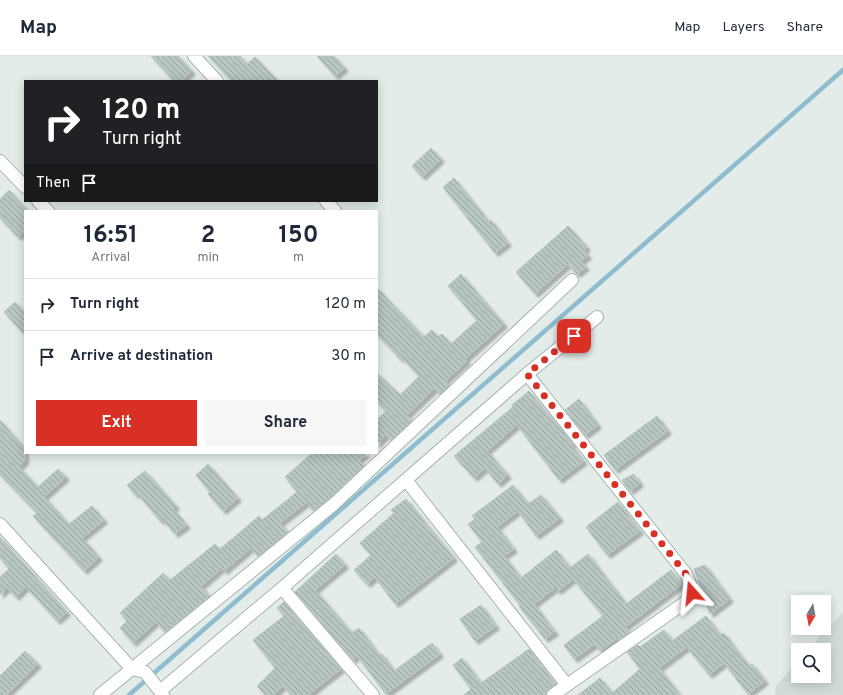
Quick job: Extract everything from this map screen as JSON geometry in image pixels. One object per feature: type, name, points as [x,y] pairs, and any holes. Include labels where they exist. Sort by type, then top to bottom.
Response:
[{"type":"street","points":[[194,56],[216,80]]},
{"type":"street","points":[[0,160],[24,186]]},
{"type":"street","points":[[39,202],[47,210]]},
{"type":"street","points":[[327,202],[334,210]]},
{"type":"street","points":[[100,695],[334,504],[572,280]]},
{"type":"street","points":[[0,524],[132,669],[144,672],[159,689],[282,588],[527,374],[597,317]]},
{"type":"street","points":[[527,374],[681,568],[691,584],[692,593],[687,601],[553,695]]},
{"type":"street","points":[[406,480],[567,685]]},
{"type":"street","points":[[282,588],[374,695]]},
{"type":"shaded area","points":[[843,612],[843,695],[775,695],[776,686],[791,669],[791,683],[831,683],[831,643],[814,643],[822,635],[831,635],[831,625]]},
{"type":"building","points":[[151,56],[178,56],[192,71],[183,80],[173,80]]},
{"type":"building","points":[[208,56],[240,56],[247,64],[255,57],[277,80],[231,80]]},
{"type":"building","points":[[317,56],[334,56],[345,68],[335,76]]},
{"type":"building","points":[[431,148],[441,159],[422,177],[412,166]]},
{"type":"building","points":[[454,178],[489,222],[491,220],[508,243],[495,253],[443,187]]},
{"type":"building","points":[[9,190],[25,208],[24,232],[18,237],[0,218],[0,199]]},
{"type":"building","points":[[568,226],[587,247],[584,250],[588,256],[581,261],[586,267],[577,274],[568,264],[535,294],[516,272]]},
{"type":"building","points":[[461,274],[504,324],[465,359],[467,361],[445,381],[449,385],[440,394],[435,388],[407,415],[412,421],[391,440],[386,435],[378,443],[378,419],[386,411],[378,403],[378,374],[400,395],[419,376],[402,358],[400,359],[378,335],[378,289],[424,337],[432,330],[438,337],[442,334],[451,344],[477,320],[448,286]]},
{"type":"building","points":[[15,302],[24,312],[24,334],[4,312]]},
{"type":"building","points":[[529,391],[573,444],[571,445],[584,461],[559,480],[517,425],[487,451],[508,475],[498,484],[485,468],[474,478],[454,456],[513,407],[512,405]]},
{"type":"building","points":[[579,399],[598,425],[585,435],[565,410]]},
{"type":"building","points":[[657,416],[668,431],[615,470],[604,455]]},
{"type":"building","points":[[0,420],[24,448],[25,461],[19,467],[38,487],[58,469],[66,477],[44,497],[69,524],[92,506],[104,520],[82,538],[99,557],[84,571],[33,516],[37,513],[0,475]]},
{"type":"building","points":[[311,454],[366,454],[359,460],[364,466],[313,511],[307,502],[280,523],[288,532],[258,556],[251,548],[224,571],[222,568],[201,586],[209,596],[165,632],[156,622],[133,643],[120,628],[127,621],[120,613],[163,573],[170,580],[215,544],[220,549],[259,516],[262,520],[297,492],[285,477]]},
{"type":"building","points":[[208,464],[238,498],[223,511],[208,494],[210,492],[196,475]]},
{"type":"building","points":[[145,471],[176,506],[173,509],[187,525],[175,534],[162,519],[160,521],[137,493],[135,495],[127,485]]},
{"type":"building","points":[[634,474],[640,483],[630,491],[622,480]]},
{"type":"building","points":[[513,485],[528,504],[541,495],[560,518],[536,536],[518,511],[497,527],[514,549],[504,556],[521,578],[556,550],[570,568],[588,554],[626,604],[671,570],[682,584],[625,627],[629,633],[618,640],[617,638],[600,651],[595,644],[574,659],[564,645],[603,616],[573,579],[558,591],[555,588],[534,604],[555,632],[545,639],[475,547],[482,542],[468,524],[475,519],[472,516]]},
{"type":"building","points":[[406,499],[454,558],[395,604],[375,577],[367,584],[354,570],[371,555],[360,543],[394,513],[391,510]]},
{"type":"building","points":[[618,502],[640,531],[607,555],[586,527]]},
{"type":"building","points":[[0,537],[67,612],[57,621],[26,587],[16,597],[7,588],[0,595],[0,577],[9,569],[0,558]]},
{"type":"building","points":[[336,554],[345,565],[315,590],[352,633],[359,628],[380,656],[382,654],[394,671],[432,643],[440,654],[386,694],[357,656],[353,660],[295,592]]},
{"type":"building","points":[[705,565],[730,599],[710,614],[694,569]]},
{"type":"building","points":[[284,602],[341,669],[308,695],[291,695],[283,686],[274,695],[266,695],[257,686],[275,668],[253,640],[284,616],[277,608]]},
{"type":"building","points":[[481,605],[496,626],[475,641],[460,619]]},
{"type":"building","points":[[706,616],[720,635],[724,633],[749,666],[752,664],[765,681],[748,694],[724,663],[709,675],[687,647],[659,668],[680,695],[578,695],[600,678],[612,693],[640,669],[627,652],[638,645],[640,647],[664,630],[672,641]]},
{"type":"building","points":[[529,649],[555,684],[548,689],[546,695],[464,695],[471,689],[453,665],[462,658],[481,683]]},
{"type":"building","points":[[25,651],[38,664],[6,695],[0,695],[0,676]]},
{"type":"waterway","points":[[129,695],[843,70]]},
{"type":"route","points":[[574,336],[527,374],[686,574],[691,584],[692,593]]}]
